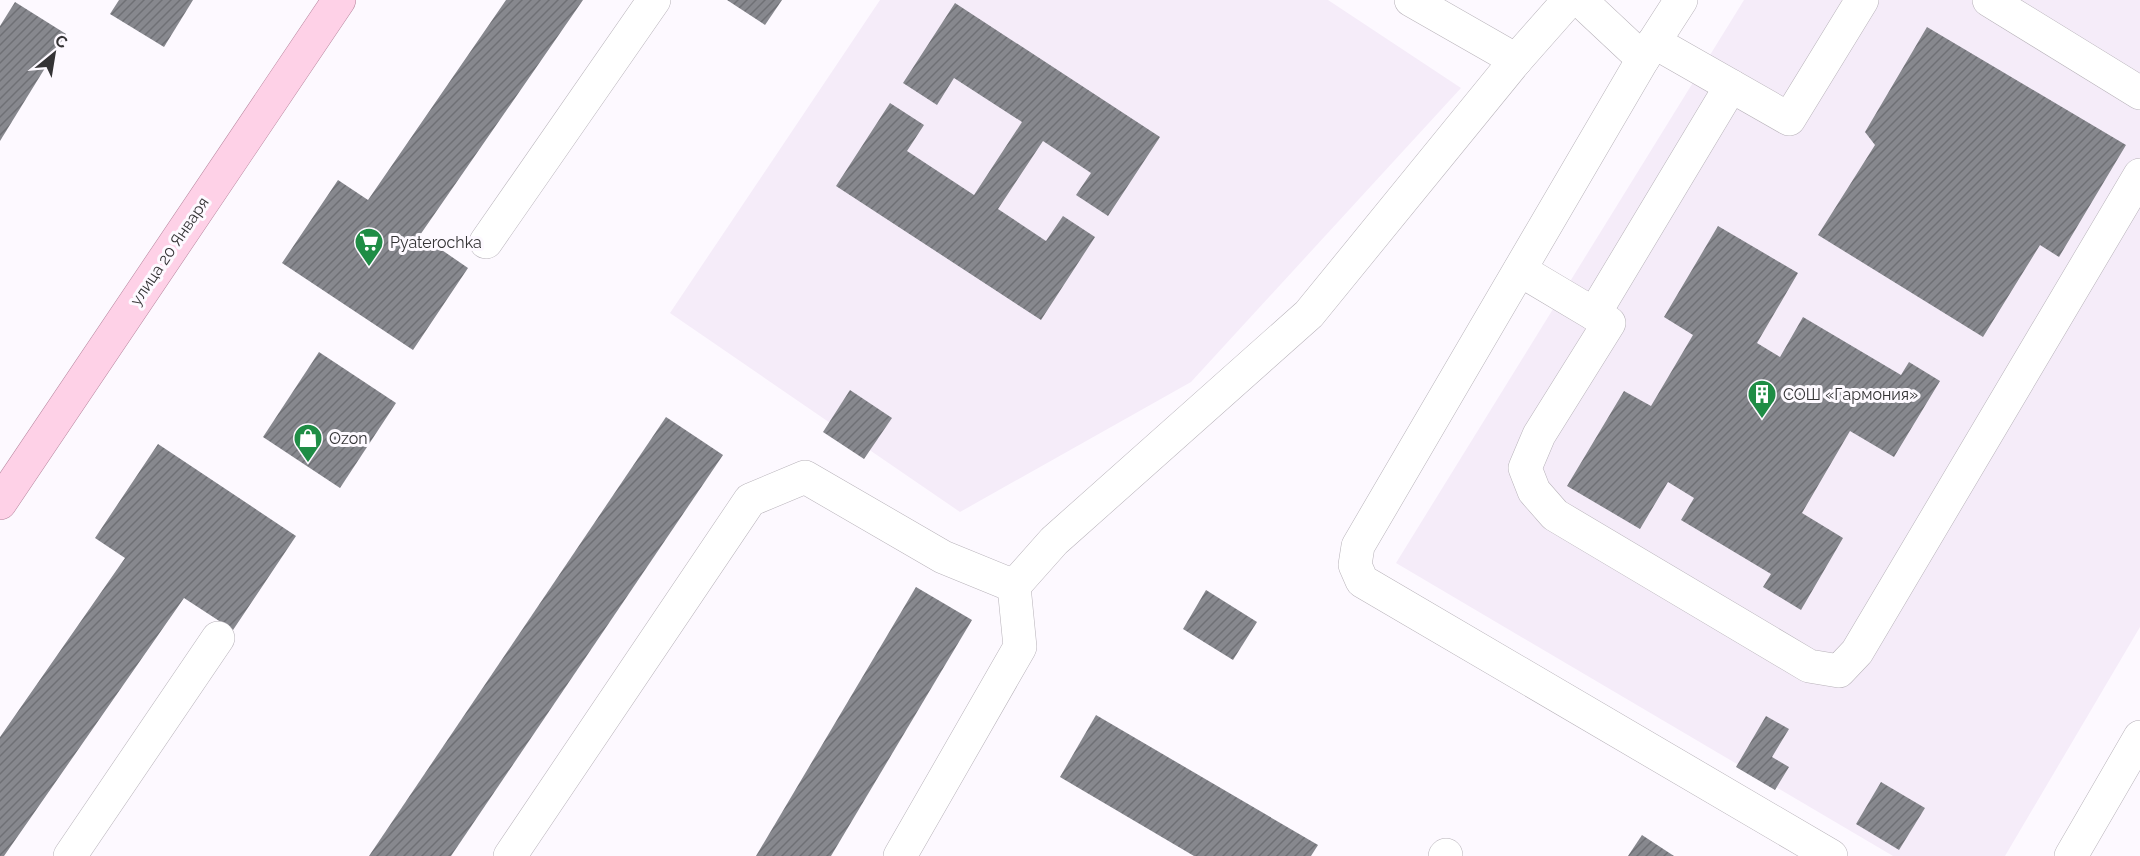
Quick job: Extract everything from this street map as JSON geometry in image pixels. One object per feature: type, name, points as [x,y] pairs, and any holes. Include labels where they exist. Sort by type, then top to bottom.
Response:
[{"type":"main road","name":"улица 20 Января","points":[[0,503],[339,0]]},
{"type":"street","points":[[486,242],[654,0]]},
{"type":"street","points":[[1411,0],[1516,60]]},
{"type":"street","points":[[900,856],[1020,647],[1014,586],[1054,541],[1309,314],[1516,60],[1569,0]]},
{"type":"street","points":[[1580,0],[1649,50],[1731,86],[1789,119],[1862,0]]},
{"type":"street","points":[[1681,0],[1649,50],[1358,546],[1355,565],[1362,581],[1831,856]]},
{"type":"street","points":[[1989,0],[2140,93]]},
{"type":"street","points":[[1594,314],[1731,86]]},
{"type":"street","points":[[1520,270],[1609,323],[1539,435],[1525,468],[1534,491],[1555,515],[1809,666],[1839,671],[1857,652],[2140,175]]},
{"type":"street","points":[[510,856],[750,500],[806,477],[943,557],[1014,586]]},
{"type":"street","points":[[70,856],[218,638]]},
{"type":"street","points":[[2071,856],[2140,737]]},
{"type":"shaded area","points":[[880,0],[1328,0],[1461,88],[1191,382],[960,512],[670,313]]},
{"type":"shaded area","points":[[1744,0],[2140,0],[2140,627],[2005,856],[1893,856],[1396,563]]},
{"type":"building","points":[[119,0],[193,0],[164,47],[110,14]]},
{"type":"building","points":[[506,0],[583,0],[420,235],[468,268],[413,350],[282,263],[338,180],[368,200]]},
{"type":"building","points":[[727,0],[782,0],[765,25]]},
{"type":"building","points":[[15,2],[66,34],[0,141],[0,26]]},
{"type":"building","points":[[955,3],[1160,137],[1108,216],[1076,195],[1091,173],[1043,141],[998,209],[1046,241],[1063,216],[1095,237],[1041,320],[836,186],[890,103],[924,125],[907,151],[974,195],[1022,122],[954,78],[937,105],[903,83]]},
{"type":"building","points":[[1927,27],[2126,145],[2059,257],[2040,245],[1983,337],[1818,235],[1875,145],[1865,132]]},
{"type":"building","name":"СОШ «Гармония»","points":[[1718,226],[1798,273],[1757,343],[1780,357],[1803,317],[1901,375],[1909,362],[1940,381],[1894,457],[1850,431],[1802,513],[1843,538],[1801,610],[1763,587],[1771,574],[1681,520],[1694,498],[1668,482],[1640,529],[1567,486],[1624,391],[1651,406],[1693,335],[1664,317]]},
{"type":"building","points":[[319,352],[396,403],[340,488],[263,437]]},
{"type":"building","points":[[850,390],[892,418],[864,459],[823,432]]},
{"type":"building","points":[[666,417],[723,455],[451,856],[369,856]]},
{"type":"building","points":[[158,444],[296,536],[233,630],[184,598],[4,856],[0,856],[0,737],[125,558],[95,538]]},
{"type":"building","points":[[916,587],[972,620],[831,856],[756,856]]},
{"type":"building","points":[[1206,590],[1257,622],[1233,660],[1183,629]]},
{"type":"building","points":[[1096,715],[1318,845],[1311,856],[1194,856],[1060,777]]},
{"type":"building","points":[[1766,716],[1789,729],[1772,757],[1789,767],[1775,790],[1736,767]]},
{"type":"building","points":[[1881,782],[1925,808],[1899,850],[1856,824]]},
{"type":"building","points":[[1642,835],[1674,856],[1628,856]]},
{"type":"place","name":"Pyaterochka","points":[[369,268]]},
{"type":"place","name":"СОШ «Гармония»","points":[[1762,420]]},
{"type":"place","name":"Ozon","points":[[308,464]]}]
